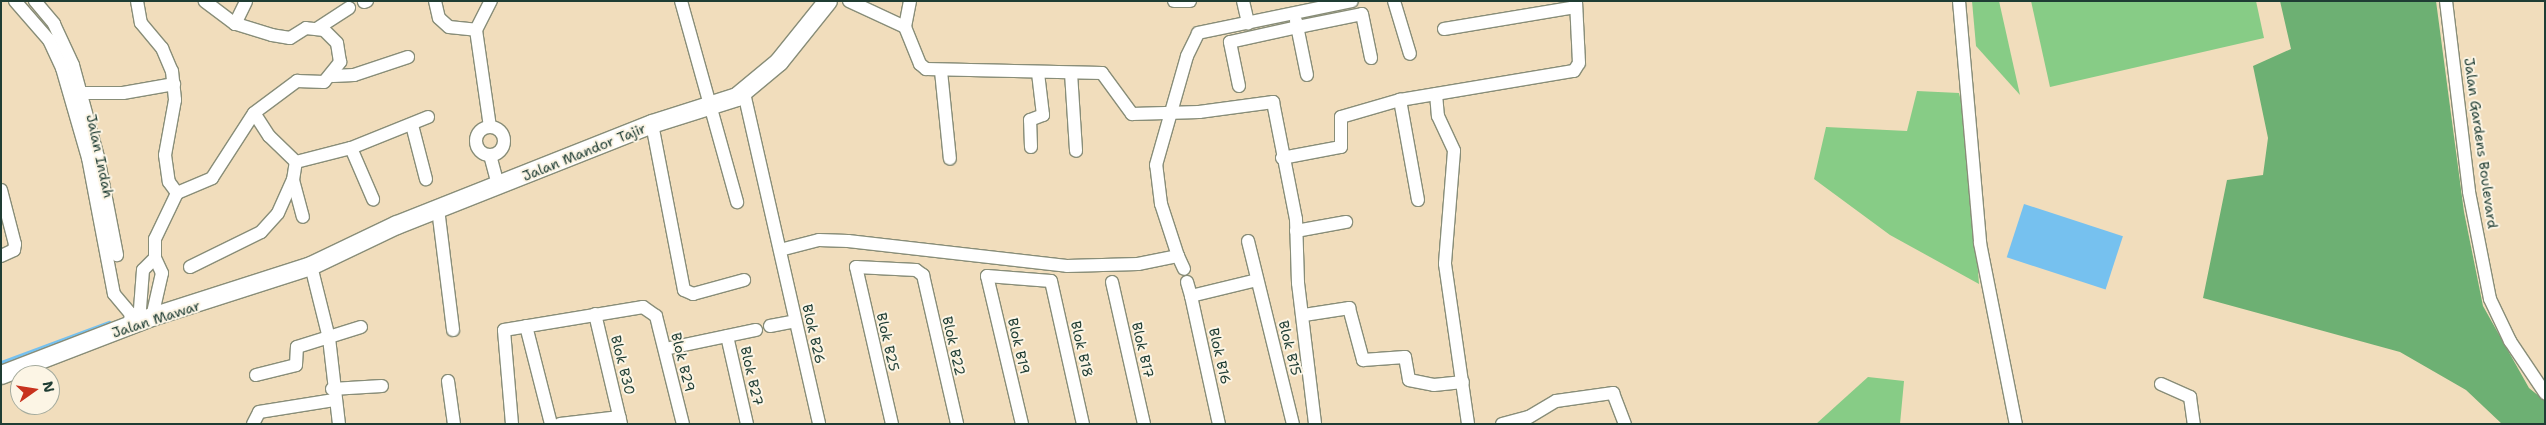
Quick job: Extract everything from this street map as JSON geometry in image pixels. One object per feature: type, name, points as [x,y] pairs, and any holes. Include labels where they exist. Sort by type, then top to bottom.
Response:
[{"type":"street","name":"Jalan Indah","points":[[15,1],[49,40],[62,68],[88,158],[114,294],[140,322]]},
{"type":"street","points":[[34,1],[61,36],[82,94],[117,255]]},
{"type":"street","points":[[137,1],[141,22],[168,60],[174,84],[164,156],[169,182],[178,193]]},
{"type":"street","points":[[205,1],[235,24],[290,38],[306,28],[318,28],[334,38],[339,49],[333,76]]},
{"type":"street","points":[[235,24],[246,1]]},
{"type":"street","points":[[435,1],[439,18],[449,28],[476,30]]},
{"type":"street","points":[[490,128],[476,30],[491,1]]},
{"type":"street","points":[[681,1],[712,105],[737,202]]},
{"type":"street","name":"Jalan Mandor Tajir","points":[[311,266],[438,209],[498,185],[652,124],[744,93],[780,62],[828,1]]},
{"type":"street","points":[[849,1],[905,27]]},
{"type":"street","points":[[910,1],[905,27],[921,66],[942,71],[1102,74],[1132,114],[1172,114],[1273,102],[1296,231],[1316,424]]},
{"type":"street","points":[[1174,3],[1190,1]]},
{"type":"street","points":[[1243,1],[1248,23]]},
{"type":"street","points":[[1184,269],[1161,204],[1156,165],[1187,56],[1198,33],[1352,1]]},
{"type":"street","points":[[1394,1],[1410,54]]},
{"type":"street","points":[[1959,1],[1980,243],[1999,347],[2016,424]]},
{"type":"street","name":"Jalan Gardens Boulevard","points":[[2446,1],[2469,192],[2490,299],[2510,341],[2545,393]]},
{"type":"street","points":[[1282,158],[1341,147],[1341,117],[1400,100],[1574,71],[1579,63],[1576,4],[1444,29]]},
{"type":"street","points":[[318,28],[349,8]]},
{"type":"street","points":[[1295,13],[1307,75]]},
{"type":"street","points":[[1239,86],[1230,42],[1298,27],[1362,14],[1371,58]]},
{"type":"street","points":[[140,322],[162,273],[155,258],[155,239],[178,193],[212,178],[254,113],[296,81],[317,84],[333,76],[354,75],[408,57]]},
{"type":"street","points":[[942,71],[950,159]]},
{"type":"street","points":[[1031,147],[1030,120],[1043,115],[1038,73]]},
{"type":"street","points":[[1071,73],[1076,151]]},
{"type":"street","points":[[82,94],[123,93],[174,84]]},
{"type":"street","name":"Blok B26","points":[[744,93],[818,424]]},
{"type":"street","points":[[1436,94],[1438,116],[1454,151],[1445,264],[1468,424]]},
{"type":"street","points":[[1400,100],[1418,200]]},
{"type":"street","points":[[254,113],[269,136],[296,162]]},
{"type":"street","points":[[296,162],[351,148],[428,117]]},
{"type":"street","points":[[652,124],[684,290],[694,294],[744,280]]},
{"type":"street","points":[[412,125],[426,178]]},
{"type":"street","points":[[490,128],[502,134],[503,144],[490,155]]},
{"type":"street","points":[[490,128],[476,139],[478,148],[490,155],[498,185]]},
{"type":"street","points":[[351,148],[373,199]]},
{"type":"street","points":[[190,267],[261,232],[278,213],[293,180],[296,162]]},
{"type":"street","points":[[293,180],[303,217]]},
{"type":"street","points":[[1,190],[15,244],[5,255]]},
{"type":"street","points":[[438,209],[453,330]]},
{"type":"street","points":[[1296,231],[1346,222]]},
{"type":"street","points":[[780,250],[819,240],[838,240],[1067,266],[1138,264],[1178,256]]},
{"type":"street","name":"Blok B15","points":[[1248,241],[1293,424]]},
{"type":"street","points":[[311,266],[329,338],[333,394],[338,424]]},
{"type":"street","name":"Jalan Mawar","points":[[1,375],[140,322],[311,266]]},
{"type":"street","name":"Blok B22","points":[[856,267],[916,270],[923,275],[957,424]]},
{"type":"street","name":"Blok B25","points":[[856,267],[892,424]]},
{"type":"street","name":"Blok B18","points":[[987,276],[1051,281],[1083,424]]},
{"type":"street","name":"Blok B19","points":[[987,276],[1022,424]]},
{"type":"street","points":[[1190,296],[1257,280]]},
{"type":"street","name":"Blok B17","points":[[1112,282],[1144,424]]},
{"type":"street","name":"Blok B16","points":[[1187,282],[1220,424]]},
{"type":"street","points":[[1304,315],[1349,308],[1363,360],[1406,357],[1409,380],[1434,385],[1463,382]]},
{"type":"street","name":"Blok B29","points":[[595,314],[651,309],[665,349],[683,424]]},
{"type":"street","points":[[512,424],[504,330],[595,314]]},
{"type":"street","name":"Blok B30","points":[[595,314],[621,420]]},
{"type":"street","points":[[770,326],[796,321]]},
{"type":"street","points":[[526,326],[551,424]]},
{"type":"street","points":[[256,375],[296,365],[297,347],[361,327]]},
{"type":"street","points":[[665,349],[756,330]]},
{"type":"street","name":"Blok B27","points":[[728,336],[747,424]]},
{"type":"street","points":[[448,381],[454,424]]},
{"type":"street","points":[[2162,384],[2190,396],[2194,424]]},
{"type":"street","points":[[253,424],[259,412],[333,394],[382,386]]},
{"type":"street","points":[[1502,424],[1529,417],[1556,401],[1613,393],[1625,424]]},
{"type":"street","points":[[560,424],[621,420]]},
{"type":"green space","points":[[1972,1],[1999,1],[2020,95],[1976,46]]},
{"type":"green space","points":[[2031,1],[2256,1],[2264,38],[2050,87]]},
{"type":"green space","points":[[2280,1],[2436,1],[2464,212],[2483,306],[2529,388],[2545,401],[2545,424],[2502,424],[2466,390],[2400,352],[2203,298],[2227,180],[2263,175],[2268,138],[2253,66],[2291,49]]},
{"type":"green space","points":[[1917,91],[1959,93],[1967,126],[1979,284],[1890,235],[1814,179],[1826,127],[1907,131]]},
{"type":"green space","points":[[1868,377],[1904,381],[1900,424],[1816,424]]},
{"type":"water","points":[[2024,204],[2123,236],[2106,289],[2007,257]]},
{"type":"waterway","points":[[1,363],[109,323]]}]
